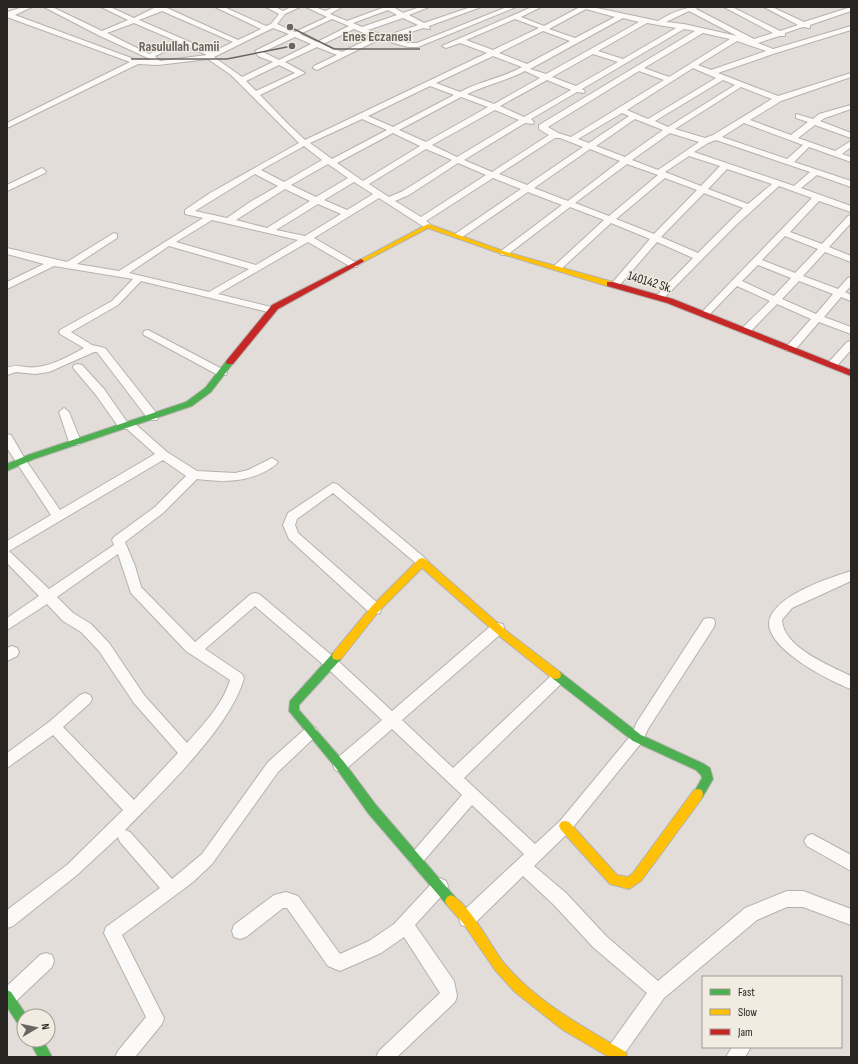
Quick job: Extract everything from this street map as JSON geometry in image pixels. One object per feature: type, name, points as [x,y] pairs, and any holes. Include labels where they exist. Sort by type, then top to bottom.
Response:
[{"type":"main road","name":"140142 Sk.","points":[[432,228],[504,252],[659,298],[705,314],[851,373]]},
{"type":"main road","points":[[7,468],[75,442],[127,426],[189,404],[208,390],[275,307],[432,228]]},
{"type":"main road","points":[[565,826],[614,880],[620,883],[628,883],[637,877],[705,785],[708,779],[706,772],[700,767],[637,738],[558,678],[422,562],[375,608],[331,663],[294,704],[294,711],[340,765],[372,809],[467,919],[499,966],[519,988],[568,1025],[618,1055]]},
{"type":"main road","points":[[7,996],[16,1010]]},
{"type":"street","points":[[8,14],[30,7]]},
{"type":"street","points":[[47,7],[156,59],[158,63]]},
{"type":"street","points":[[104,7],[211,56],[242,80],[296,136],[306,144],[354,178],[432,228]]},
{"type":"street","points":[[82,42],[162,7],[238,42]]},
{"type":"street","points":[[218,7],[265,28]]},
{"type":"street","points":[[269,7],[283,13]]},
{"type":"street","points":[[8,14],[136,62],[158,63],[186,61],[211,56],[273,25],[283,13],[297,7]]},
{"type":"street","points":[[309,7],[357,29],[408,45],[418,45],[513,7]]},
{"type":"street","points":[[324,14],[339,7]]},
{"type":"street","points":[[346,24],[369,14],[391,7],[402,15],[444,35]]},
{"type":"street","points":[[242,80],[318,44],[357,29],[426,7]]},
{"type":"street","points":[[459,7],[482,20]]},
{"type":"street","points":[[388,38],[478,7]]},
{"type":"street","points":[[446,46],[538,7]]},
{"type":"street","points":[[354,266],[314,241],[188,212],[286,152],[306,144],[491,54],[584,7],[607,13],[620,12],[647,20],[684,26],[753,42],[805,26],[851,9]]},
{"type":"street","points":[[727,7],[800,44]]},
{"type":"street","points":[[767,7],[825,36]]},
{"type":"street","points":[[661,22],[693,8],[753,42],[773,51]]},
{"type":"street","points":[[228,222],[286,185],[329,161],[394,130],[477,86],[509,77],[576,41],[620,12]]},
{"type":"street","points":[[516,17],[576,41]]},
{"type":"street","points":[[256,94],[301,73],[260,54],[259,51],[332,18]]},
{"type":"street","points":[[364,184],[425,146],[647,20]]},
{"type":"street","points":[[273,25],[342,55]]},
{"type":"street","points":[[389,200],[406,193],[459,159],[684,26]]},
{"type":"street","points":[[710,73],[773,51],[851,28]]},
{"type":"street","points":[[542,127],[702,30]]},
{"type":"street","points":[[317,68],[380,36]]},
{"type":"street","points":[[573,139],[735,39]]},
{"type":"street","points":[[460,40],[592,97]]},
{"type":"street","points":[[150,56],[181,42]]},
{"type":"street","points":[[591,51],[623,62]]},
{"type":"street","points":[[7,126],[136,62]]},
{"type":"street","points":[[691,66],[740,86],[778,99]]},
{"type":"street","points":[[639,69],[669,79]]},
{"type":"street","points":[[557,268],[688,152],[705,141],[716,137],[778,99],[851,76]]},
{"type":"street","points":[[648,122],[721,78]]},
{"type":"street","points":[[430,83],[495,106],[542,127],[557,136],[573,139],[748,207]]},
{"type":"street","points":[[504,252],[625,159],[740,86]]},
{"type":"street","points":[[791,139],[822,116],[851,106]]},
{"type":"street","points":[[620,110],[669,130],[705,141]]},
{"type":"street","points":[[362,116],[425,146],[459,159],[492,175],[656,237],[700,258]]},
{"type":"street","points":[[458,236],[634,116]]},
{"type":"street","points":[[799,116],[851,137],[836,155]]},
{"type":"street","points":[[743,120],[807,145],[851,160]]},
{"type":"street","points":[[420,221],[553,136],[557,136]]},
{"type":"street","points":[[716,137],[851,184]]},
{"type":"street","points":[[788,162],[807,145]]},
{"type":"street","points":[[688,152],[851,209]]},
{"type":"street","points":[[615,285],[656,237],[726,165]]},
{"type":"street","points":[[7,188],[42,171]]},
{"type":"street","points":[[255,171],[348,214]]},
{"type":"street","points":[[796,189],[815,172]]},
{"type":"street","points":[[268,231],[315,200],[354,178]]},
{"type":"street","points":[[659,298],[700,258],[748,207],[778,183]]},
{"type":"street","points":[[210,295],[307,239],[379,194]]},
{"type":"street","points":[[705,314],[785,233],[818,197]]},
{"type":"street","points":[[121,274],[209,218]]},
{"type":"street","points":[[745,331],[775,301],[851,218]]},
{"type":"street","points":[[785,233],[851,259]]},
{"type":"street","points":[[69,265],[114,236]]},
{"type":"street","points":[[168,243],[257,268]]},
{"type":"street","points":[[7,251],[54,262],[139,278],[272,310]]},
{"type":"street","points":[[756,261],[851,298]]},
{"type":"street","points":[[7,286],[54,262]]},
{"type":"street","points":[[139,278],[115,303],[64,332],[100,350],[153,417]]},
{"type":"street","points":[[790,349],[851,280]]},
{"type":"street","points":[[735,282],[775,301],[851,331]]},
{"type":"street","points":[[148,334],[222,373]]},
{"type":"street","points":[[832,365],[851,344]]},
{"type":"street","points":[[10,367],[26,372],[38,371],[50,368],[94,348]]},
{"type":"street","points":[[78,367],[127,426],[163,455],[194,475],[228,478],[247,476],[272,462]]},
{"type":"street","points":[[64,412],[75,442]]},
{"type":"street","points":[[7,438],[21,462],[59,517]]},
{"type":"street","points":[[7,547],[163,455]]},
{"type":"street","points":[[7,920],[72,870],[134,811],[215,720],[232,695],[238,683],[236,678],[195,650],[135,589],[129,566],[118,540],[159,510],[194,475]]},
{"type":"street","points":[[375,608],[293,536],[289,525],[292,516],[333,487],[422,562]]},
{"type":"street","points":[[7,625],[120,546]]},
{"type":"street","points":[[7,555],[68,616],[86,628],[104,647],[139,699],[187,753]]},
{"type":"street","points":[[851,576],[807,594],[788,604],[776,619],[777,631],[794,651],[851,684]]},
{"type":"street","points":[[195,650],[255,598],[331,663],[535,854]]},
{"type":"street","points":[[467,919],[524,867],[535,854],[565,826],[637,738],[642,726],[709,623]]},
{"type":"street","points":[[340,765],[498,628]]},
{"type":"street","points":[[453,778],[558,678]]},
{"type":"street","points":[[7,761],[54,726],[85,699]]},
{"type":"street","points":[[54,726],[71,746],[134,811]]},
{"type":"street","points":[[124,1057],[156,1018],[112,933],[134,915],[188,877],[207,859],[273,767],[311,732]]},
{"type":"street","points":[[416,859],[471,795]]},
{"type":"street","points":[[125,837],[171,889]]},
{"type":"street","points":[[812,841],[851,863]]},
{"type":"street","points":[[524,867],[560,899],[600,942],[658,992]]},
{"type":"street","points":[[240,931],[280,901],[286,900],[292,902],[334,960],[340,963],[375,947],[405,925],[440,886]]},
{"type":"street","points":[[618,1055],[658,992],[751,914],[787,899],[803,899],[851,917]]},
{"type":"street","points":[[385,1057],[449,996],[448,987],[405,925]]},
{"type":"street","points":[[7,996],[46,961]]},
{"type":"street","points":[[735,1057],[741,1048]]},
{"type":"traffic: fast","points":[[7,468],[31,457],[189,404],[208,390],[230,362]]},
{"type":"traffic: fast","points":[[337,656],[294,704],[294,711],[340,765],[372,809],[451,901]]},
{"type":"traffic: fast","points":[[556,675],[637,738],[700,767],[706,772],[708,779],[698,794]]},
{"type":"traffic: fast","points":[[7,996],[16,1010]]},
{"type":"traffic: fast","points":[[40,1048],[46,1057]]},
{"type":"traffic: slow","points":[[361,261],[428,226],[504,253],[610,284]]},
{"type":"traffic: slow","points":[[337,656],[375,609],[422,562],[506,636],[556,675]]},
{"type":"traffic: slow","points":[[565,826],[614,880],[629,883],[637,877],[698,794]]},
{"type":"traffic: slow","points":[[451,901],[467,919],[499,966],[519,988],[568,1025],[621,1057]]},
{"type":"traffic: jam","points":[[230,362],[275,307],[361,261]]},
{"type":"traffic: jam","points":[[610,284],[670,301],[851,373]]},
{"type":"place","name":"Enes Eczanesi","points":[[290,27]]},
{"type":"place","name":"Rasulullah Camii","points":[[292,46]]}]
